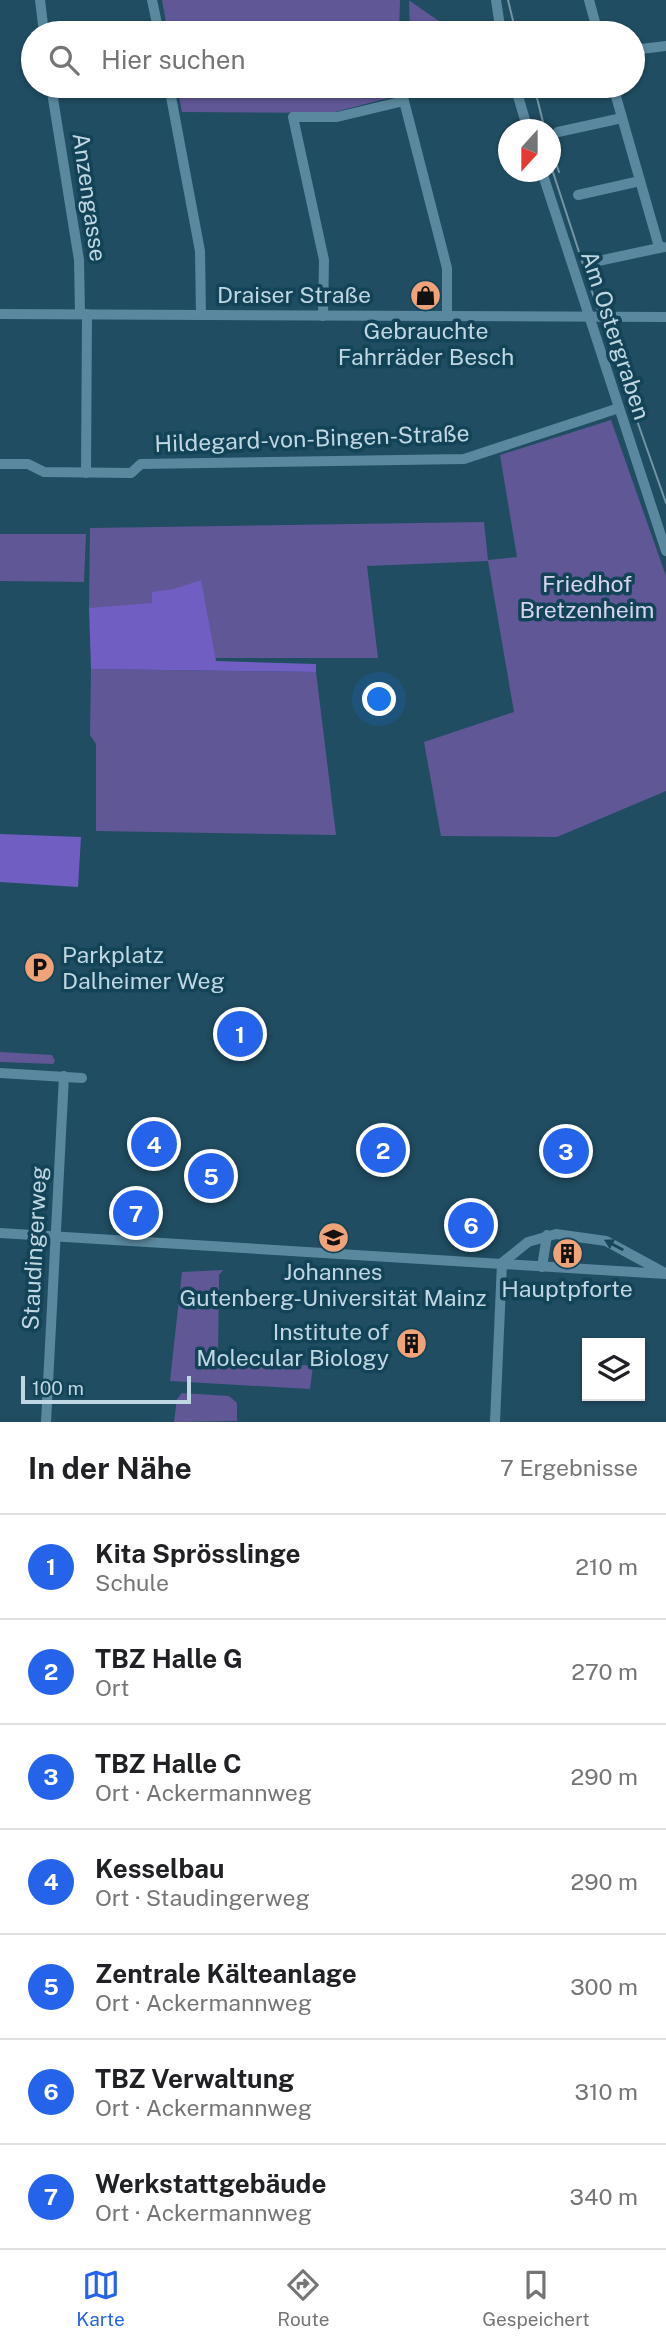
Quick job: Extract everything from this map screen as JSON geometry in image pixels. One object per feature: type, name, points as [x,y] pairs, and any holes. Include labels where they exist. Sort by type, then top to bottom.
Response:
[{"type":"street","points":[[40,0],[43,21]]},
{"type":"street","points":[[152,0],[156,21]]},
{"type":"street","points":[[496,0],[499,21]]},
{"type":"street","points":[[589,0],[595,21]]},
{"type":"street","points":[[645,49],[666,46]]},
{"type":"street","name":"Anzengasse","points":[[53,98],[79,260],[84,314],[86,473]]},
{"type":"street","points":[[171,98],[200,251],[201,315]]},
{"type":"street","points":[[519,98],[525,119]]},
{"type":"street","points":[[598,261],[663,247],[640,181],[616,98]]},
{"type":"street","points":[[323,316],[324,260],[293,117],[337,117],[404,101],[447,268],[447,316]]},
{"type":"street","points":[[561,131],[622,118]]},
{"type":"street","points":[[578,195],[640,181]]},
{"type":"street","name":"Am Ostergraben","points":[[545,182],[666,551]]},
{"type":"street","name":"Draiser Straße","points":[[0,314],[666,317]]},
{"type":"street","name":"Hildegard-von-Bingen-Straße","points":[[0,464],[28,464],[44,472],[131,473],[141,464],[464,459],[619,408]]},
{"type":"street","points":[[0,1073],[82,1077]]},
{"type":"street","name":"Staudingerweg","points":[[46,1422],[64,1076]]},
{"type":"street","points":[[0,1233],[666,1274]]},
{"type":"street","points":[[542,1267],[547,1235]]},
{"type":"street","points":[[495,1422],[502,1263],[519,1248],[547,1235],[600,1239],[666,1274]]},
{"type":"green space","points":[[162,0],[400,0],[399,21],[166,21]]},
{"type":"green space","points":[[409,1],[439,21],[410,21]]},
{"type":"green space","points":[[179,98],[388,98],[331,113],[182,112]]},
{"type":"green space","name":"Friedhof Bretzenheim","points":[[611,420],[666,576],[666,791],[557,837],[441,836],[424,742],[514,712],[488,561],[367,566],[378,658],[215,658],[200,580],[174,611],[89,608],[90,528],[484,522],[488,560],[517,557],[500,455]]},
{"type":"green space","points":[[0,534],[86,534],[84,582],[0,581]]},
{"type":"green space","points":[[91,669],[316,672],[336,835],[96,831],[96,744],[90,735]]},
{"type":"green space","points":[[0,1052],[52,1055],[55,1061],[53,1064],[0,1062]]},
{"type":"green space","points":[[223,1270],[219,1275],[218,1358],[313,1366],[310,1389],[170,1381],[182,1272]]},
{"type":"green space","points":[[182,1393],[229,1396],[237,1403],[237,1421],[174,1422],[177,1399]]},
{"type":"shaded area","points":[[201,580],[216,661],[316,664],[316,672],[91,669],[89,608],[152,603],[152,592],[174,589]]},
{"type":"shaded area","points":[[0,834],[81,837],[78,887],[0,882]]},
{"type":"tram line","points":[[508,0],[513,21]]},
{"type":"tram line","points":[[537,98],[542,119]]},
{"type":"tram line","points":[[556,182],[666,503]]},
{"type":"place","name":"Gebrauchte Fahrräder Besch","points":[[426,296]]},
{"type":"place","name":"Parkplatz Dalheimer Weg","points":[[39,967]]},
{"type":"place","name":"Kita Sprösslinge","points":[[240,1034]]},
{"type":"place","name":"Kesselbau","points":[[154,1144]]},
{"type":"place","name":"TBZ Halle G","points":[[383,1150]]},
{"type":"place","name":"TBZ Halle C","points":[[566,1151]]},
{"type":"place","name":"Zentrale Kälteanlage","points":[[211,1176]]},
{"type":"place","name":"Werkstattgebäude","points":[[136,1213]]},
{"type":"place","name":"TBZ Verwaltung","points":[[471,1225]]},
{"type":"place","name":"Johannes Gutenberg-Universität Mainz","points":[[333,1237]]},
{"type":"place","name":"Hauptpforte","points":[[567,1254]]},
{"type":"place","name":"Institute of Molecular Biology","points":[[412,1344]]}]
